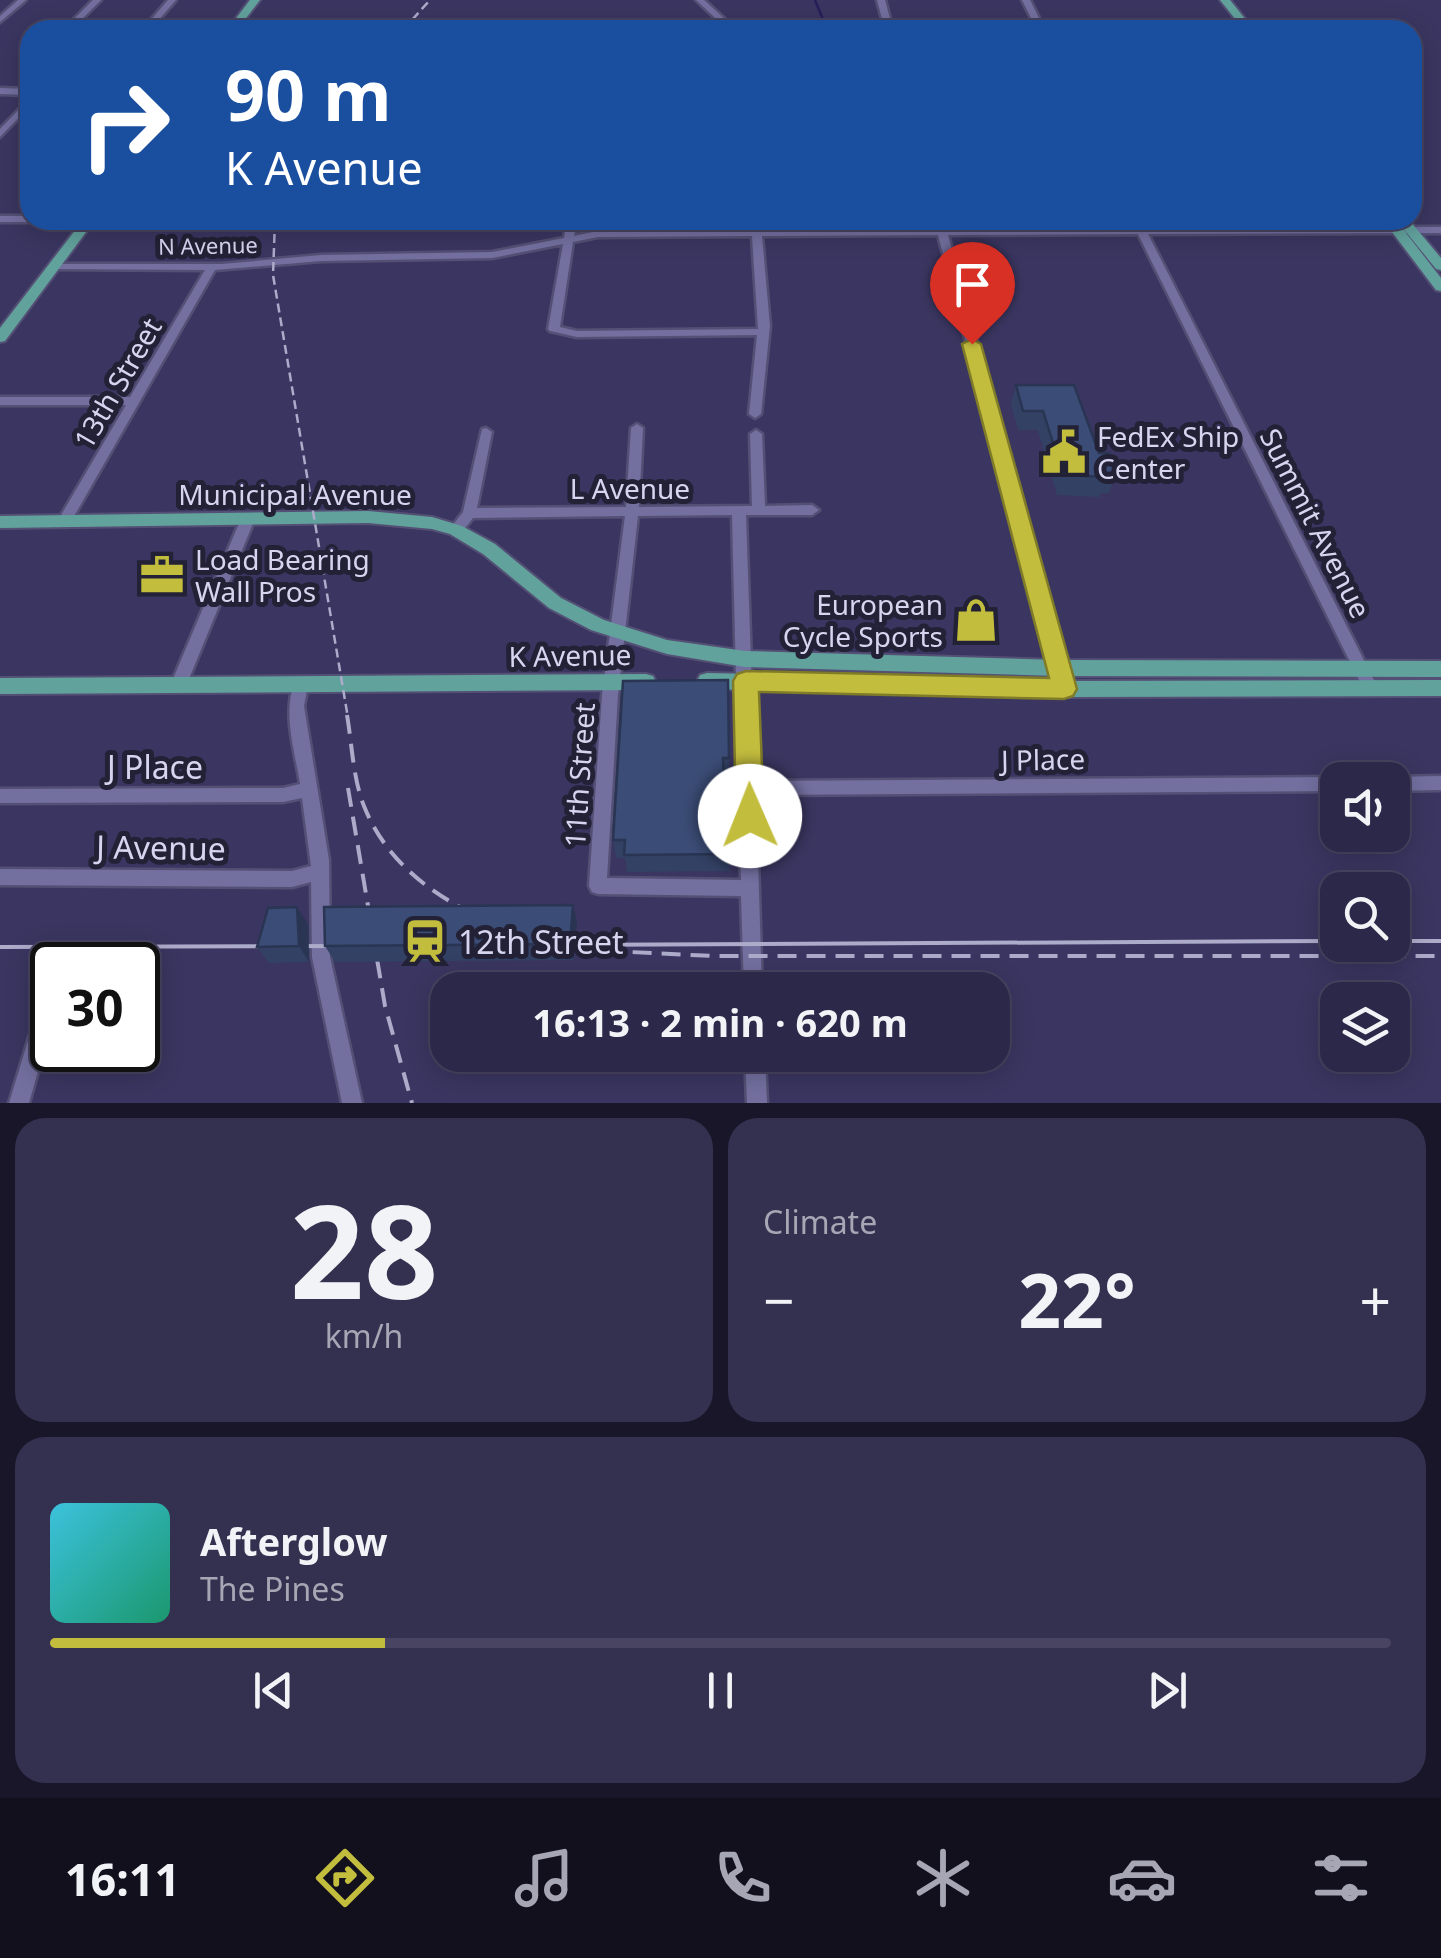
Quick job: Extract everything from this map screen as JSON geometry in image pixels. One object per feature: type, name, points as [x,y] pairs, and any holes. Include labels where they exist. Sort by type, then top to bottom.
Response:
[{"type":"main road","points":[[240,20],[255,0]]},
{"type":"main road","points":[[1213,0],[1228,20]]},
{"type":"main road","points":[[1225,0],[1241,20]]},
{"type":"main road","points":[[0,338],[81,230]]},
{"type":"main road","points":[[1403,230],[1441,287]]},
{"type":"main road","points":[[1405,230],[1441,266]]},
{"type":"main road","name":"Municipal Avenue","points":[[0,522],[389,518],[456,530],[489,549],[555,603],[618,633]]},
{"type":"main road","name":"K Avenue","points":[[618,633],[668,647],[746,660],[922,675]]},
{"type":"main road","name":"K Avenue","points":[[1366,679],[1441,669]]},
{"type":"main road","name":"K Avenue","points":[[0,686],[611,683],[922,675],[1366,679],[1441,688]]},
{"type":"street","points":[[0,20],[22,0]]},
{"type":"street","points":[[77,20],[96,0]]},
{"type":"street","points":[[155,20],[172,0]]},
{"type":"street","points":[[700,0],[722,20]]},
{"type":"street","points":[[0,134],[20,112]]},
{"type":"street","points":[[570,230],[554,329],[578,334],[760,332]]},
{"type":"street","name":"N Avenue","points":[[54,266],[212,267],[322,258],[492,255],[598,234],[678,230]]},
{"type":"street","points":[[755,414],[762,356],[760,332],[764,326],[757,230]]},
{"type":"street","points":[[941,230],[1062,678]]},
{"type":"street","name":"Summit Avenue","points":[[1141,230],[1366,679]]},
{"type":"street","name":"13th Street","points":[[64,522],[212,267]]},
{"type":"street","points":[[0,401],[136,401]]},
{"type":"street","name":"11th Street","points":[[637,428],[632,513],[611,683],[598,886],[751,888]]},
{"type":"street","points":[[456,530],[469,513],[486,432]]},
{"type":"street","points":[[756,434],[759,511]]},
{"type":"street","name":"L Avenue","points":[[469,513],[812,510]]},
{"type":"street","points":[[739,512],[753,972]]},
{"type":"street","points":[[178,686],[248,521]]},
{"type":"street","points":[[300,685],[296,706],[320,872],[322,957],[352,1087],[352,1103]]},
{"type":"street","points":[[1410,784],[1441,783]]},
{"type":"street","name":"J Place","points":[[749,788],[1320,784]]},
{"type":"street","name":"J Place","points":[[0,796],[283,796],[310,789]]},
{"type":"street","name":"J Avenue","points":[[0,877],[292,879],[320,872]]},
{"type":"street","points":[[19,1103],[30,1066]]},
{"type":"street","points":[[756,1072],[757,1103]]},
{"type":"building","points":[[1016,385],[1074,385],[1099,453],[1109,453],[1116,473],[1106,473],[1107,477],[1063,475],[1043,411],[1023,411]]},
{"type":"building","points":[[728,680],[729,758],[723,758],[724,779],[729,779],[730,854],[624,855],[625,840],[613,840],[623,681]]},
{"type":"building","points":[[573,905],[570,944],[325,946],[324,907]]},
{"type":"building","points":[[297,907],[299,946],[257,947],[268,908]]},
{"type":"waterway","points":[[815,0],[823,20]]},
{"type":"tram line","points":[[548,945],[1320,941]]},
{"type":"tram line","points":[[1410,941],[1441,941]]},
{"type":"tram line","points":[[0,947],[353,946]]},
{"type":"railway","points":[[412,20],[430,0]]},
{"type":"railway","points":[[275,230],[273,275],[348,718]]},
{"type":"railway","points":[[347,715],[360,796],[384,843],[429,888],[485,919]]},
{"type":"railway","points":[[348,788],[385,1006],[412,1103]]},
{"type":"railway","points":[[547,938],[609,951],[714,956],[1441,956]]},
{"type":"place","name":"FedEx Ship Center","points":[[1064,452]]},
{"type":"place","name":"Load Bearing Wall Pros","points":[[162,575]]},
{"type":"place","name":"European Cycle Sports","points":[[976,620]]},
{"type":"place","name":"12th Street","points":[[425,941]]},
{"type":"route","points":[[750,816],[746,681],[1064,689],[972,344]]}]
